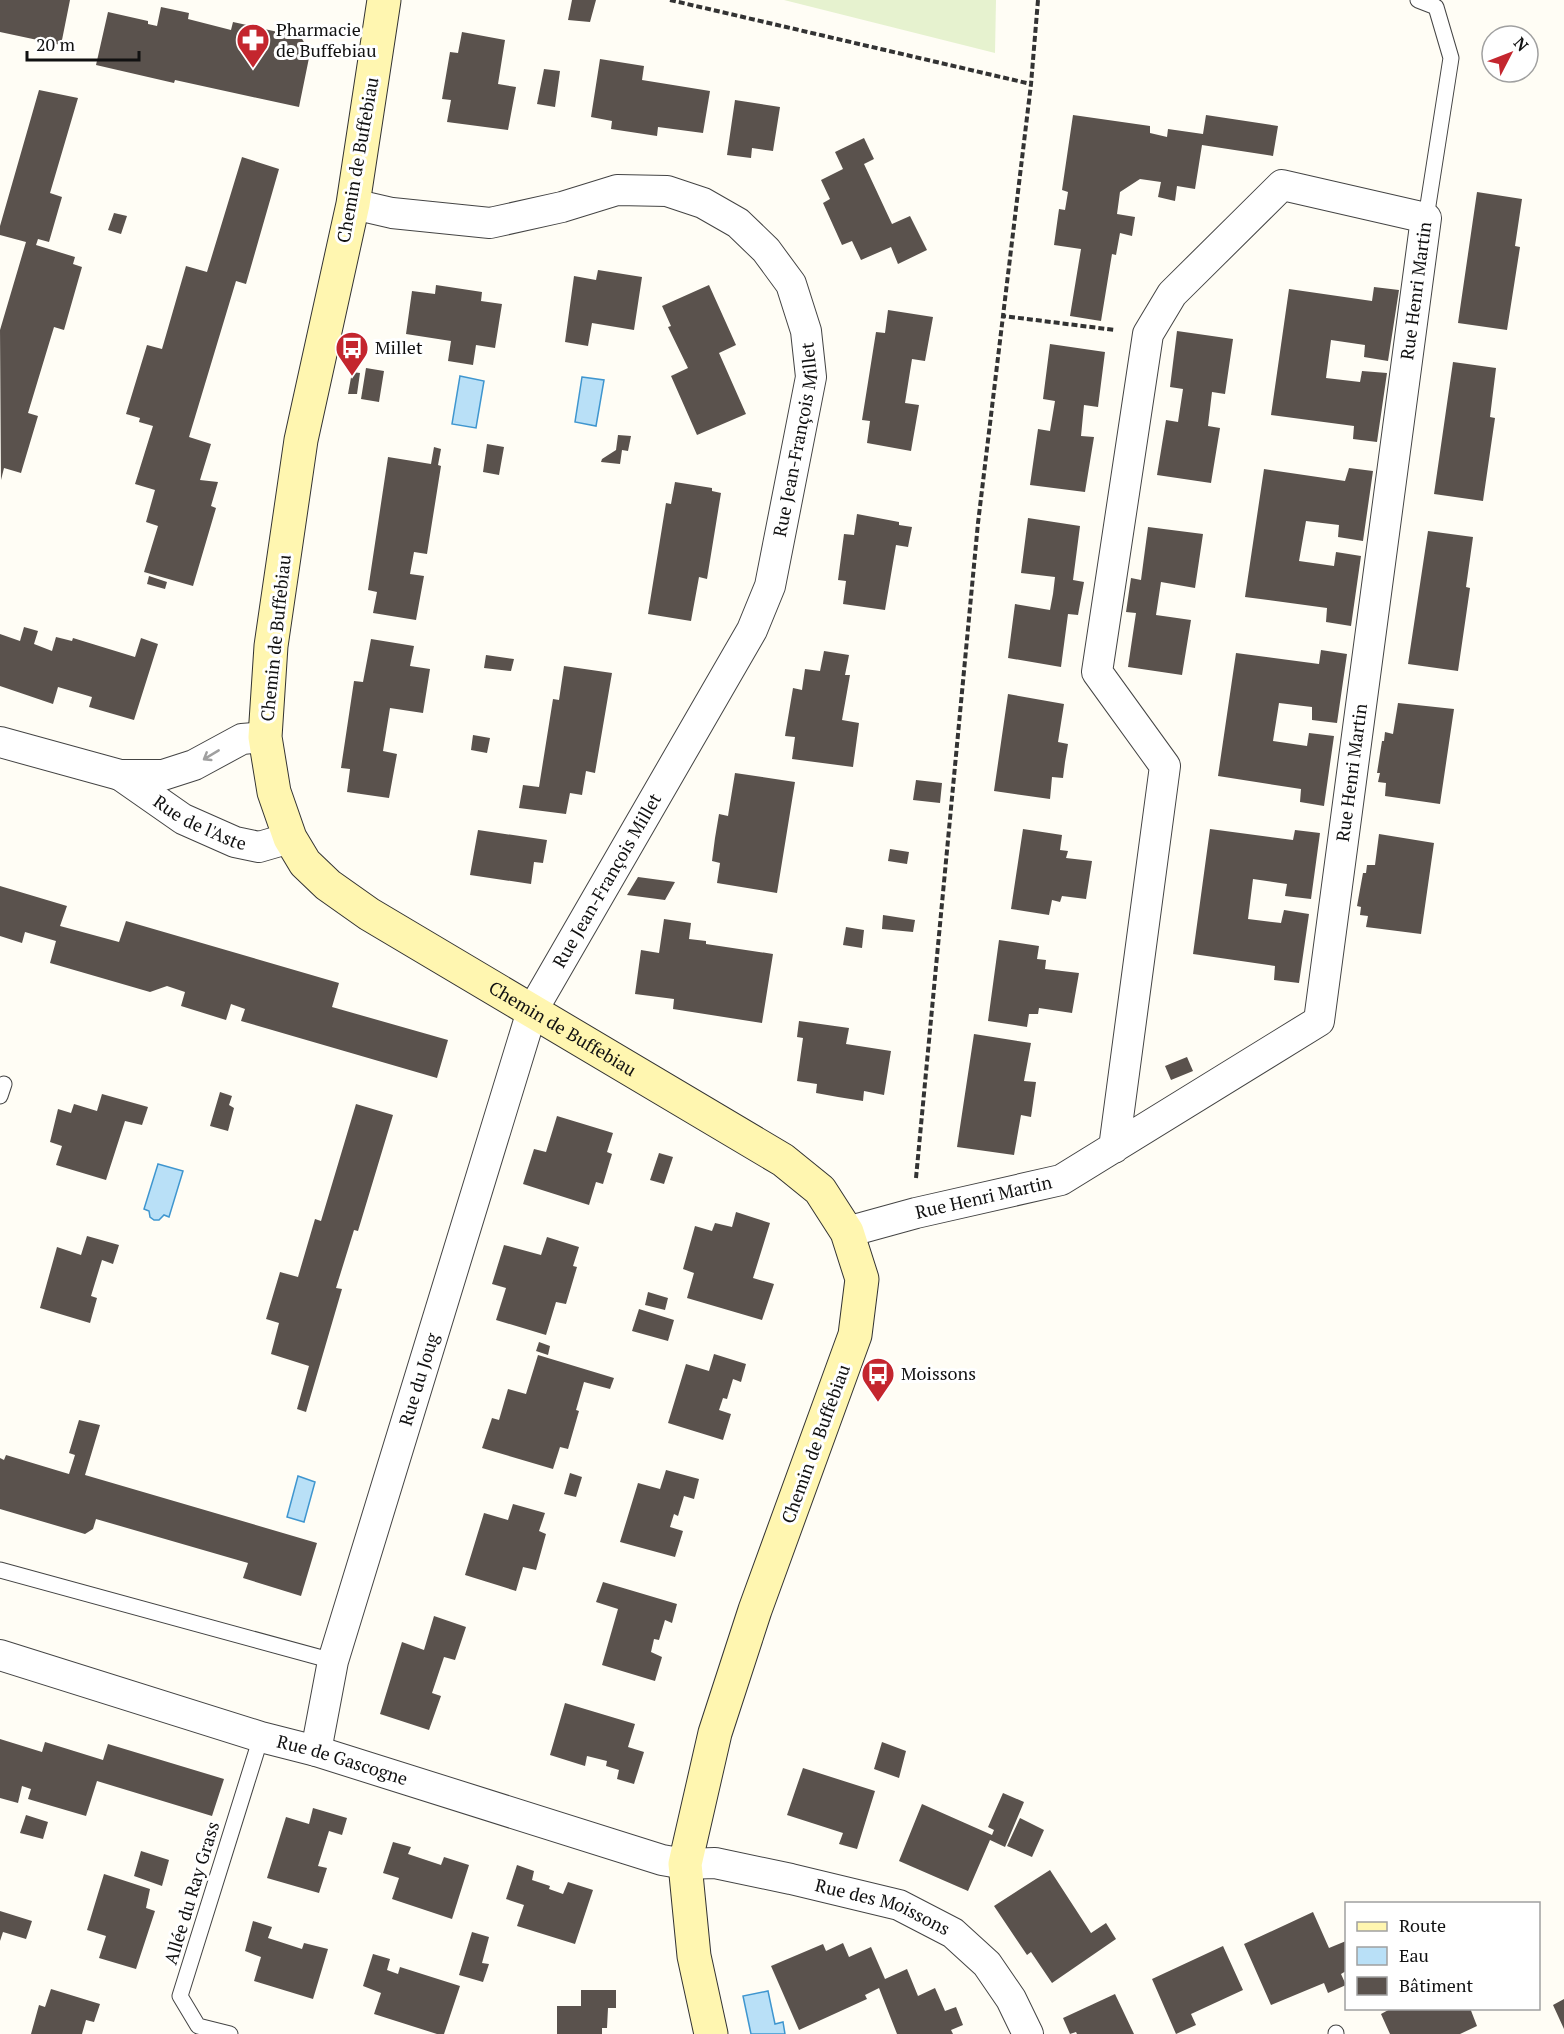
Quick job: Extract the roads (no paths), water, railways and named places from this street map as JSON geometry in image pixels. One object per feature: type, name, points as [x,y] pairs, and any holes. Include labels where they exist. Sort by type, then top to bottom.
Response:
[{"type":"street","name":"Chemin de Buffebiau","points":[[384,0],[353,204],[301,440],[271,646],[266,737],[274,792],[290,838],[305,862],[328,885],[369,914],[783,1160],[820,1190],[847,1232],[862,1279],[855,1335],[755,1610],[715,1733],[685,1864],[694,1956],[711,2034]]},
{"type":"street","name":"Rue Henri Martin","points":[[847,1232],[916,1213],[1061,1180],[1114,1148],[1319,1021],[1426,218],[1282,185],[1172,294],[1149,334],[1097,672],[1165,766],[1114,1148]]},
{"type":"street","name":"Rue Jean-François Millet","points":[[353,204],[392,213],[490,223],[562,207],[617,190],[667,191],[704,203],[738,223],[766,250],[791,284],[806,331],[811,377],[770,586],[746,640],[532,1011]]},
{"type":"street","name":"Rue de l'Aste","points":[[0,742],[120,775],[163,775],[194,765],[242,739],[266,737]]},
{"type":"street","name":"Rue de l'Aste","points":[[120,775],[183,819],[234,842],[259,847],[290,838]]},
{"type":"street","name":"Rue du Joug","points":[[316,1751],[333,1661],[532,1011]]},
{"type":"street","name":"Rue de Gascogne","points":[[0,1655],[662,1860],[685,1864]]},
{"type":"street","name":"Rue des Moissons","points":[[685,1864],[715,1863],[899,1905],[953,1933],[987,1964],[1011,1999],[1028,2034]]},
{"type":"lane","points":[[1418,0],[1436,7],[1451,58],[1426,218]]},
{"type":"lane","points":[[0,1570],[333,1661]]},
{"type":"lane","name":"Allée du Ray Grass","points":[[230,2034],[198,2026],[180,1996],[261,1737]]},
{"type":"water","points":[[460,376],[484,381],[476,428],[452,424]]},
{"type":"water","points":[[582,377],[604,380],[596,426],[575,422]]},
{"type":"water","points":[[158,1164],[183,1171],[169,1217],[164,1215],[159,1220],[154,1220],[150,1217],[149,1211],[144,1209]]},
{"type":"water","points":[[298,1476],[315,1482],[304,1522],[287,1517]]},
{"type":"water","points":[[768,1991],[775,2024],[783,2022],[785,2034],[751,2034],[743,1996]]},
{"type":"place","name":"Pharmacie de Buffebiau","points":[[253,69]]},
{"type":"place","name":"Millet","points":[[352,377]]},
{"type":"place","name":"Moissons","points":[[878,1403]]}]
